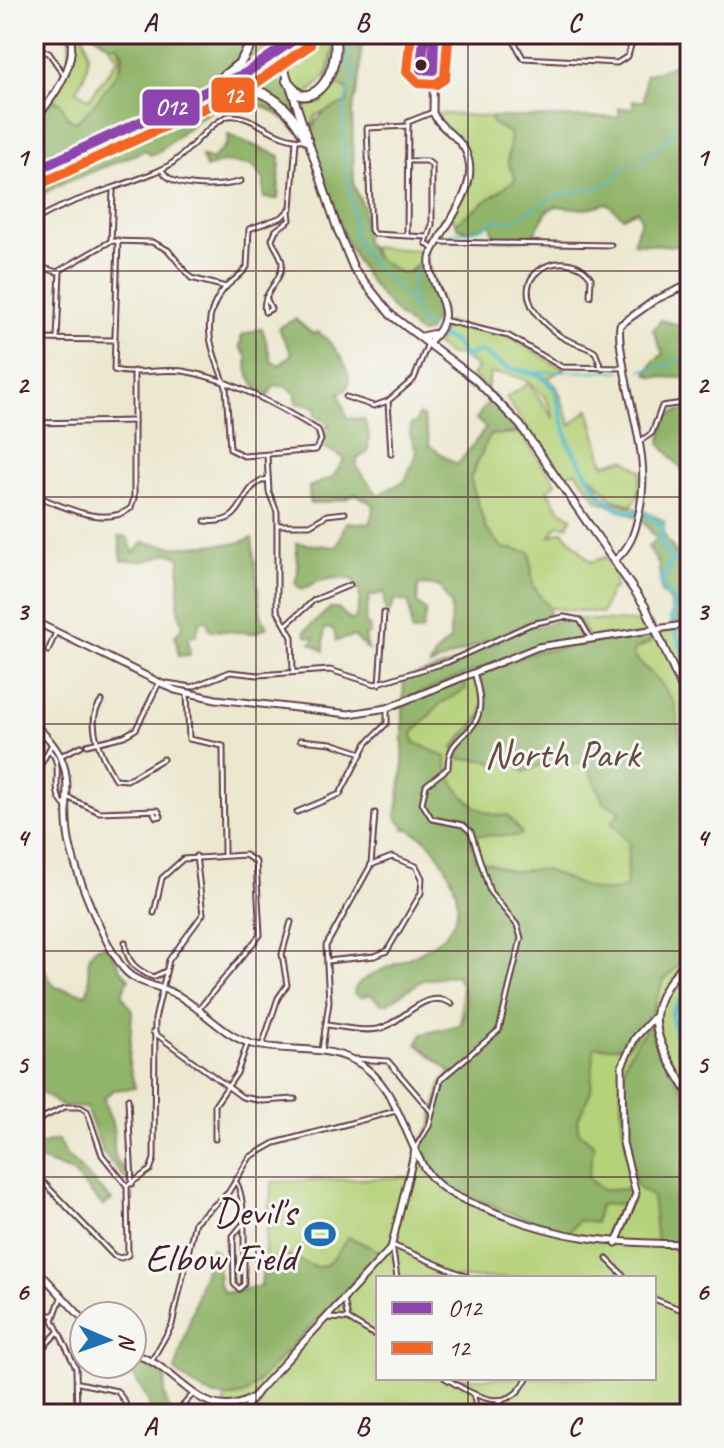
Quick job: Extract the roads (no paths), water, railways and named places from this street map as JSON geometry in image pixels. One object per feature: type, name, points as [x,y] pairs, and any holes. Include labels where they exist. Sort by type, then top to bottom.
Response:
[{"type":"highway","points":[[211,88],[240,63],[254,34]]},
{"type":"highway","points":[[34,169],[211,88],[270,58],[281,40],[300,34]]},
{"type":"highway","points":[[287,81],[300,95],[309,96],[318,92],[334,59],[333,34]]},
{"type":"highway","points":[[211,88],[242,87],[269,95],[289,111],[307,140]]},
{"type":"main road","points":[[281,40],[287,81],[354,269],[383,307],[468,372],[505,408],[614,561],[656,629],[690,706]]},
{"type":"main road","points":[[420,337],[434,335],[437,350]]},
{"type":"main road","points":[[690,958],[664,986],[654,1017],[660,1046],[690,1095]]},
{"type":"street","points":[[34,121],[72,57],[70,34]]},
{"type":"street","points":[[240,40],[254,34]]},
{"type":"street","points":[[346,397],[374,406],[388,401],[414,379],[428,343],[443,320],[445,305],[429,267],[433,249],[468,185],[470,168],[464,148],[440,125],[433,112],[434,34]]},
{"type":"street","points":[[510,34],[523,58],[617,63],[629,54],[634,34]]},
{"type":"street","points":[[34,48],[49,53],[64,75]]},
{"type":"street","points":[[407,234],[408,126],[412,118],[433,112]]},
{"type":"street","points":[[34,221],[70,202],[113,191],[162,170],[228,116],[242,116],[275,136],[307,140]]},
{"type":"street","points":[[408,126],[367,128],[367,181],[372,233],[427,237]]},
{"type":"street","points":[[118,240],[113,368],[187,371],[225,384],[262,398],[320,433],[320,445],[314,451],[240,455],[230,449],[225,384],[212,349],[207,320],[226,287],[247,267],[249,229],[289,211],[293,204],[296,140]]},
{"type":"street","points":[[407,161],[427,161],[432,168],[432,225],[427,246],[433,249]]},
{"type":"street","points":[[162,170],[166,178],[177,183],[241,181]]},
{"type":"street","points":[[111,241],[113,191]]},
{"type":"street","points":[[266,297],[282,269],[282,261],[272,239],[276,230],[290,220],[289,211]]},
{"type":"street","points":[[34,265],[47,272],[60,271],[111,241],[161,244],[190,277],[226,287]]},
{"type":"street","points":[[437,242],[611,245]]},
{"type":"street","points":[[590,296],[591,278],[578,267],[543,266],[533,272],[528,283],[529,295],[546,324],[567,340],[595,352],[602,369]]},
{"type":"street","points":[[57,339],[60,271]]},
{"type":"street","points":[[614,561],[629,546],[639,514],[645,472],[642,440],[628,398],[619,333],[621,322],[657,298],[690,284]]},
{"type":"street","points":[[443,320],[509,336],[562,367],[624,368]]},
{"type":"street","points":[[34,339],[113,340]]},
{"type":"street","points":[[34,495],[87,514],[120,514],[129,510],[134,498],[134,371]]},
{"type":"street","points":[[388,401],[391,454]]},
{"type":"street","points":[[642,440],[652,433],[662,406],[690,402]]},
{"type":"street","points":[[34,423],[134,421]]},
{"type":"street","points":[[267,455],[268,479],[278,525],[277,610],[292,639],[293,672]]},
{"type":"street","points":[[205,521],[223,521],[233,516],[253,485],[268,479]]},
{"type":"street","points":[[278,525],[310,525],[327,515],[345,513]]},
{"type":"street","points":[[285,626],[314,600],[350,585]]},
{"type":"street","points":[[379,684],[384,613]]},
{"type":"street","points":[[158,683],[187,687],[227,673],[333,671],[364,683],[379,684],[448,662],[531,624],[560,618],[580,620],[591,639]]},
{"type":"street","points":[[34,621],[158,683],[187,693],[340,713],[387,708],[525,651],[687,625]]},
{"type":"street","points":[[48,651],[56,632]]},
{"type":"street","points":[[397,1276],[392,1245],[415,1149],[429,1126],[441,1079],[499,1030],[520,942],[517,925],[490,892],[471,832],[463,825],[432,819],[422,803],[426,785],[448,768],[452,745],[477,718],[480,705],[474,672]]},
{"type":"street","points":[[87,745],[128,735],[139,726],[158,683]]},
{"type":"street","points":[[187,693],[189,739],[223,746],[224,855]]},
{"type":"street","points":[[102,701],[94,717],[99,742],[109,768],[119,781],[163,759]]},
{"type":"street","points":[[297,812],[338,797],[348,785],[370,739],[387,723],[387,708]]},
{"type":"street","points":[[34,724],[58,763],[56,793],[61,803],[69,809]]},
{"type":"street","points":[[300,740],[334,744],[362,753]]},
{"type":"street","points":[[60,756],[81,746]]},
{"type":"street","points":[[50,747],[60,756],[69,798],[71,848],[119,961],[133,977],[162,989],[248,1042],[262,1046],[322,1050],[353,1060],[378,1079],[423,1166],[449,1193],[518,1222],[568,1238],[616,1243],[690,1244]]},
{"type":"street","points":[[34,808],[39,768],[50,747]]},
{"type":"street","points":[[69,798],[99,812],[154,813]]},
{"type":"street","points":[[322,1050],[327,1025],[327,943],[371,865],[375,813]]},
{"type":"street","points":[[154,913],[164,874],[179,860],[196,856],[248,855],[256,862],[261,933],[198,1010]]},
{"type":"street","points":[[129,1185],[150,1170],[154,1159],[153,1032],[172,955],[203,914],[196,856]]},
{"type":"street","points":[[327,961],[385,953],[419,897],[422,878],[411,862],[392,857],[371,865]]},
{"type":"street","points":[[262,1046],[276,1002],[287,985],[282,954],[291,922]]},
{"type":"street","points":[[125,942],[128,956],[137,969],[153,977],[166,971]]},
{"type":"street","points":[[327,1025],[374,1030],[392,1024],[427,1001],[446,1000],[452,1004]]},
{"type":"street","points":[[616,1243],[636,1194],[623,1150],[621,1071],[632,1042],[654,1017]]},
{"type":"street","points":[[153,1032],[227,1088],[254,1101],[295,1099]]},
{"type":"street","points":[[215,1139],[214,1108],[248,1042]]},
{"type":"street","points":[[353,1060],[386,1059],[431,1111]]},
{"type":"street","points":[[34,1177],[120,1258],[127,1256],[130,1250],[128,1099]]},
{"type":"street","points":[[40,1119],[65,1107],[86,1110],[102,1155],[129,1185]]},
{"type":"street","points":[[152,1360],[172,1325],[189,1261],[193,1225],[200,1214],[228,1193],[250,1157],[268,1145],[396,1110]]},
{"type":"street","points":[[410,1169],[423,1166]]},
{"type":"street","points":[[235,1181],[241,1192],[244,1284],[239,1289],[234,1284],[233,1236],[242,1225]]},
{"type":"street","points":[[392,1245],[465,1276]]},
{"type":"street","points":[[230,1406],[240,1414],[251,1398],[392,1245]]},
{"type":"street","points":[[607,1259],[624,1276]]},
{"type":"street","points":[[34,1266],[68,1302]]},
{"type":"street","points":[[62,1295],[53,1315],[58,1332],[72,1355],[79,1383],[77,1414]]},
{"type":"street","points":[[344,1300],[343,1310],[348,1319]]},
{"type":"street","points":[[656,1300],[690,1313]]},
{"type":"street","points":[[34,1315],[53,1315]]},
{"type":"street","points":[[326,1318],[348,1319],[376,1336]]},
{"type":"street","points":[[34,1357],[58,1332]]},
{"type":"street","points":[[148,1359],[193,1394],[214,1405],[230,1406],[251,1398]]},
{"type":"street","points":[[448,1380],[488,1401],[505,1399]]},
{"type":"street","points":[[474,1396],[479,1414],[520,1389],[526,1380]]},
{"type":"street","points":[[79,1383],[117,1391],[125,1402],[125,1414]]},
{"type":"street","points":[[178,1411],[193,1394]]},
{"type":"street","points":[[213,1414],[214,1405]]},
{"type":"waterway","points":[[356,34],[347,63],[357,74],[349,88],[343,121],[355,235],[368,259],[410,302],[423,326],[431,327]]},
{"type":"waterway","points":[[447,235],[479,229],[497,220],[512,221],[557,195],[594,189],[613,181],[624,166],[639,162],[660,147],[690,110]]},
{"type":"waterway","points":[[414,306],[411,282],[424,262]]},
{"type":"waterway","points":[[441,337],[455,342],[464,357],[480,351],[507,368],[541,375],[555,389],[569,444],[600,495],[620,509],[651,516],[663,527],[659,539],[672,560],[661,583],[667,595],[675,601],[671,618],[690,671]]},
{"type":"waterway","points":[[641,370],[668,366],[690,351]]},
{"type":"waterway","points":[[535,372],[621,371]]},
{"type":"waterway","points":[[678,1051],[672,1013],[690,986]]},
{"type":"place","name":"Devil's Elbow Field","points":[[320,1234]]},
{"type":"park label","name":"North Park","points":[[562,753]]}]
